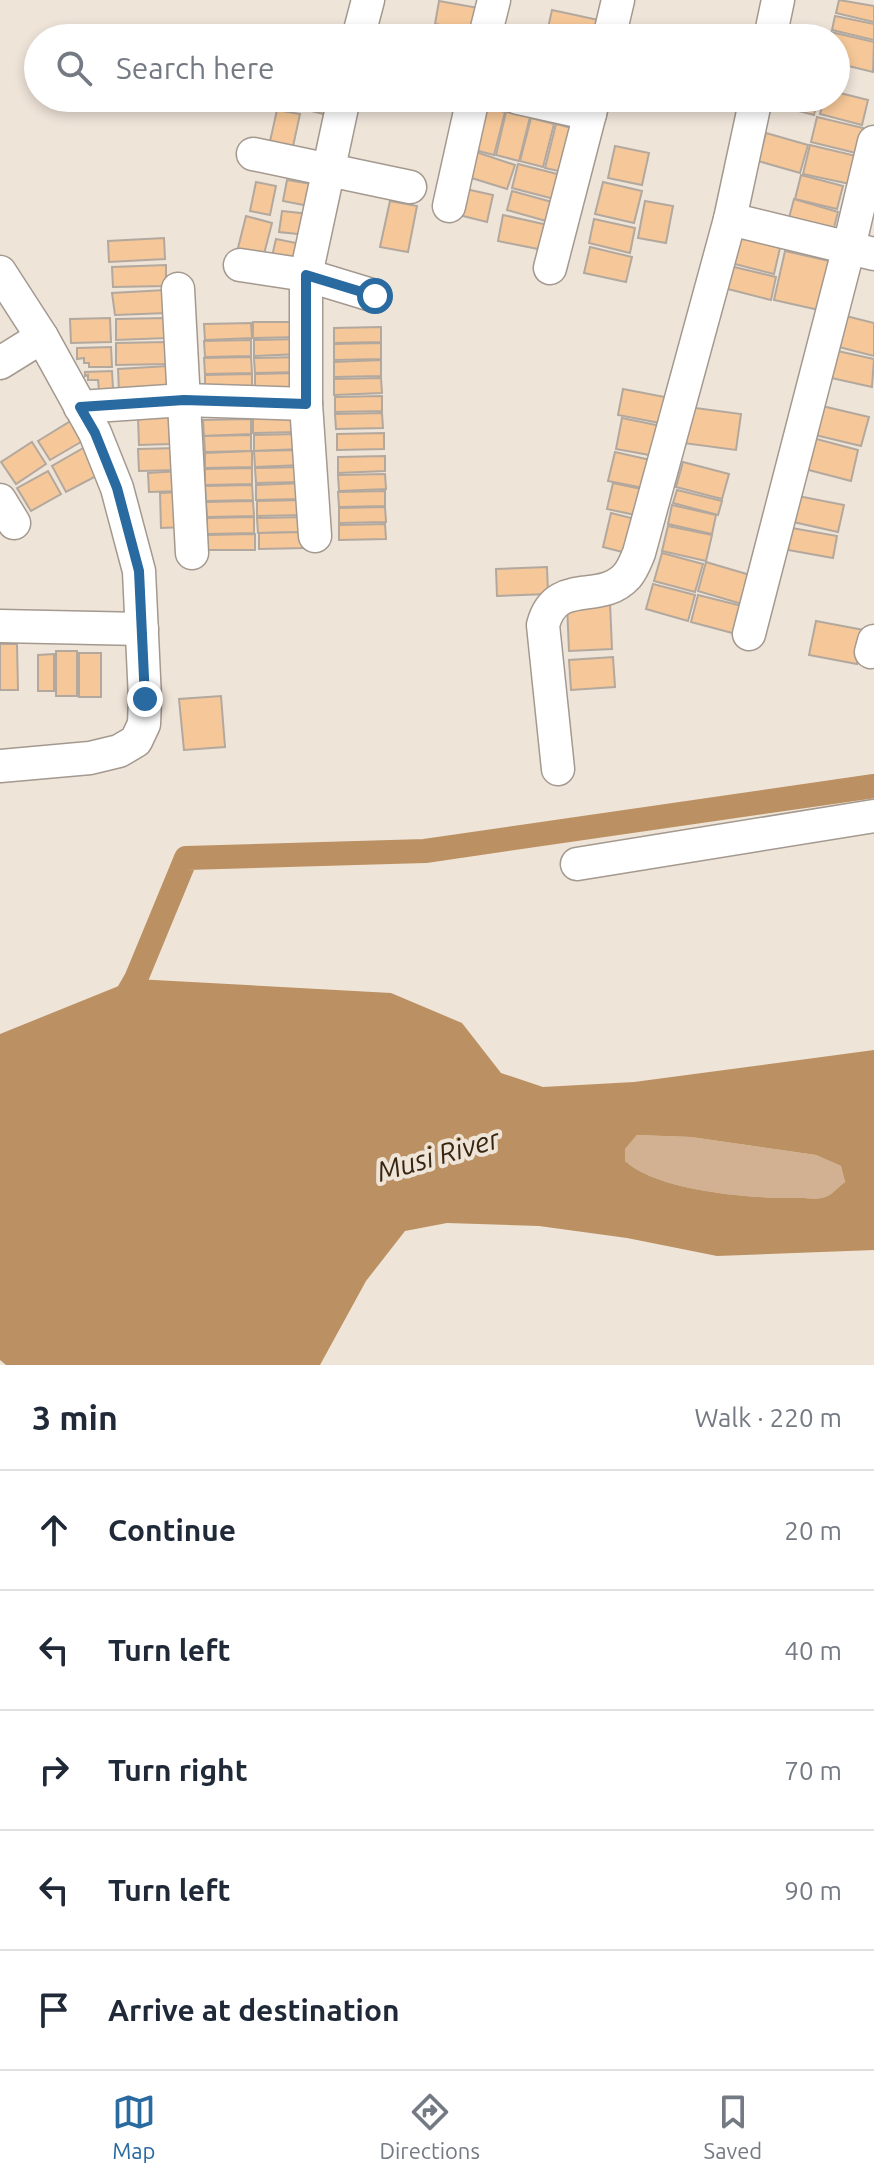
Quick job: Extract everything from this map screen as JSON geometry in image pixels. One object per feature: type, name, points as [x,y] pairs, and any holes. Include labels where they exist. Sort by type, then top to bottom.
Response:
[{"type":"street","points":[[362,24],[368,0]]},
{"type":"street","points":[[488,24],[494,0]]},
{"type":"street","points":[[612,24],[618,0]]},
{"type":"street","points":[[773,24],[778,0]]},
{"type":"street","points":[[315,536],[306,404],[306,275],[341,112]]},
{"type":"street","points":[[449,206],[470,112]]},
{"type":"street","points":[[550,268],[590,112]]},
{"type":"street","points":[[558,769],[543,625],[546,612],[567,595],[594,592],[626,577],[639,553],[730,219],[753,112]]},
{"type":"street","points":[[749,634],[862,250],[874,142]]},
{"type":"street","points":[[253,154],[410,187]]},
{"type":"street","points":[[730,219],[862,250]]},
{"type":"street","points":[[240,265],[306,275],[375,296]]},
{"type":"street","points":[[0,272],[42,337],[95,433],[117,488],[139,571],[144,711],[144,724],[136,741],[119,751],[90,758],[0,766]]},
{"type":"street","points":[[178,289],[192,553]]},
{"type":"street","points":[[0,363],[42,337]]},
{"type":"street","points":[[80,407],[184,400],[306,404]]},
{"type":"street","points":[[0,626],[142,629]]},
{"type":"street","points":[[577,864],[874,816]]},
{"type":"shaded area","points":[[637,1135],[691,1137],[816,1155],[841,1166],[845,1182],[828,1196],[816,1199],[734,1195],[683,1187],[640,1172],[625,1161],[625,1149]]},
{"type":"water","name":"Musi River","points":[[136,979],[391,993],[462,1023],[501,1073],[543,1087],[634,1082],[874,1050],[874,1250],[717,1256],[627,1238],[539,1226],[447,1223],[405,1231],[366,1281],[320,1365],[6,1365],[0,1360],[0,1034]],"holes":[[[637,1135],[691,1137],[816,1155],[841,1166],[845,1182],[820,1198],[734,1195],[660,1180],[640,1172],[625,1161],[625,1149]]]},
{"type":"building","points":[[839,0],[874,6],[874,22],[836,13]]},
{"type":"building","points":[[439,1],[484,9],[481,24],[435,24]]},
{"type":"building","points":[[552,10],[603,21],[602,24],[549,24]]},
{"type":"building","points":[[835,16],[874,24],[874,40],[850,34],[850,24],[833,24]]},
{"type":"building","points":[[850,36],[874,42],[873,72],[850,66]]},
{"type":"building","points":[[850,96],[868,100],[862,125],[820,114],[850,112]]},
{"type":"building","points":[[277,112],[300,114],[292,151],[269,146]]},
{"type":"building","points":[[480,112],[505,112],[494,155],[471,149]]},
{"type":"building","points":[[506,112],[530,117],[519,161],[496,155]]},
{"type":"building","points":[[817,117],[863,128],[856,153],[811,142]]},
{"type":"building","points":[[531,118],[554,124],[543,167],[520,161]]},
{"type":"building","points":[[556,124],[579,130],[568,173],[545,168]]},
{"type":"building","points":[[766,133],[808,145],[800,173],[758,161]]},
{"type":"building","points":[[810,145],[856,156],[850,184],[803,174]]},
{"type":"building","points":[[615,146],[649,153],[642,185],[608,178]]},
{"type":"building","points":[[470,150],[515,165],[507,189],[462,175]]},
{"type":"building","points":[[518,164],[565,176],[558,200],[512,188]]},
{"type":"building","points":[[801,175],[843,186],[837,209],[795,199]]},
{"type":"building","points":[[287,180],[318,185],[314,207],[283,201]]},
{"type":"building","points":[[256,182],[276,186],[270,215],[250,211]]},
{"type":"building","points":[[603,182],[642,191],[634,223],[595,214]]},
{"type":"building","points":[[461,188],[493,195],[487,222],[455,214]]},
{"type":"building","points":[[512,191],[552,202],[546,221],[507,210]]},
{"type":"building","points":[[794,199],[838,212],[833,231],[789,218]]},
{"type":"building","points":[[390,201],[417,206],[408,252],[380,247]]},
{"type":"building","points":[[645,201],[673,206],[666,243],[638,238]]},
{"type":"building","points":[[282,211],[309,214],[307,235],[279,232]]},
{"type":"building","points":[[503,215],[548,225],[543,250],[498,241]]},
{"type":"building","points":[[246,216],[272,223],[263,258],[237,252]]},
{"type":"building","points":[[594,219],[635,228],[630,253],[589,243]]},
{"type":"building","points":[[738,237],[780,248],[774,274],[731,263]]},
{"type":"building","points":[[164,238],[165,259],[109,262],[108,241]]},
{"type":"building","points":[[276,239],[301,244],[297,266],[271,261]]},
{"type":"building","points":[[590,247],[632,257],[626,282],[584,273]]},
{"type":"building","points":[[785,251],[829,261],[819,310],[774,300]]},
{"type":"building","points":[[166,265],[166,286],[113,287],[112,267]]},
{"type":"building","points":[[730,266],[776,277],[771,300],[724,288]]},
{"type":"building","points":[[165,290],[167,313],[115,315],[112,293]]},
{"type":"building","points":[[842,315],[874,323],[874,356],[835,346]]},
{"type":"building","points":[[110,318],[111,342],[71,343],[70,319]]},
{"type":"building","points":[[166,318],[167,338],[116,340],[116,319]]},
{"type":"building","points":[[253,322],[300,322],[300,337],[253,338]]},
{"type":"building","points":[[251,323],[252,338],[205,340],[204,324]]},
{"type":"building","points":[[381,327],[381,342],[334,343],[334,328]]},
{"type":"building","points":[[301,339],[301,354],[254,356],[254,340]]},
{"type":"building","points":[[251,340],[251,356],[205,357],[204,341]]},
{"type":"building","points":[[167,342],[167,364],[116,365],[116,343]]},
{"type":"building","points":[[381,343],[381,359],[334,360],[334,344]]},
{"type":"building","points":[[111,347],[112,367],[89,367],[89,363],[84,363],[84,358],[77,359],[77,348]]},
{"type":"building","points":[[833,350],[874,359],[872,387],[827,377]]},
{"type":"building","points":[[251,357],[252,373],[205,374],[204,358]]},
{"type":"building","points":[[301,357],[301,372],[255,373],[254,358]]},
{"type":"building","points":[[381,360],[381,376],[334,377],[334,362]]},
{"type":"building","points":[[168,366],[170,389],[119,392],[118,369]]},
{"type":"building","points":[[112,371],[113,389],[99,390],[98,380],[88,380],[88,375],[85,376],[85,372]]},
{"type":"building","points":[[301,373],[302,389],[255,389],[255,374]]},
{"type":"building","points":[[252,374],[252,389],[205,390],[205,375]]},
{"type":"building","points":[[381,378],[382,393],[334,395],[334,379]]},
{"type":"building","points":[[623,389],[670,398],[665,424],[618,415]]},
{"type":"building","points":[[382,396],[382,411],[335,412],[335,397]]},
{"type":"building","points":[[818,405],[869,417],[861,446],[811,434]]},
{"type":"building","points":[[688,407],[741,414],[736,450],[683,443]]},
{"type":"building","points":[[382,413],[383,428],[336,429],[335,414]]},
{"type":"building","points":[[169,416],[170,444],[139,445],[138,418]]},
{"type":"building","points":[[300,417],[300,432],[253,433],[253,418]]},
{"type":"building","points":[[622,418],[661,426],[655,456],[616,449]]},
{"type":"building","points":[[74,419],[86,439],[50,460],[38,441]]},
{"type":"building","points":[[251,419],[251,434],[204,436],[203,420]]},
{"type":"building","points":[[384,433],[384,449],[337,450],[337,434]]},
{"type":"building","points":[[300,434],[301,449],[254,451],[254,435]]},
{"type":"building","points":[[251,435],[251,451],[205,452],[204,436]]},
{"type":"building","points":[[809,437],[858,450],[851,481],[801,468]]},
{"type":"building","points":[[32,442],[46,464],[16,484],[1,462]]},
{"type":"building","points":[[85,447],[100,474],[66,492],[52,466]]},
{"type":"building","points":[[178,448],[179,470],[139,471],[138,449]]},
{"type":"building","points":[[302,450],[302,465],[255,467],[254,451]]},
{"type":"building","points":[[252,451],[252,467],[205,468],[205,453]]},
{"type":"building","points":[[615,452],[655,461],[649,489],[608,481]]},
{"type":"building","points":[[385,456],[385,471],[338,473],[338,457]]},
{"type":"building","points":[[683,462],[729,474],[722,499],[676,487]]},
{"type":"building","points":[[302,467],[302,482],[256,483],[255,468]]},
{"type":"building","points":[[252,468],[252,484],[205,485],[205,469]]},
{"type":"building","points":[[48,471],[61,494],[31,511],[17,488]]},
{"type":"building","points":[[181,471],[182,491],[149,492],[148,473]]},
{"type":"building","points":[[385,474],[386,489],[339,491],[338,475]]},
{"type":"building","points":[[303,483],[303,499],[256,500],[256,485]]},
{"type":"building","points":[[613,483],[646,490],[640,516],[607,509]]},
{"type":"building","points":[[252,485],[253,500],[206,501],[205,486]]},
{"type":"building","points":[[677,490],[722,501],[718,515],[673,503]]},
{"type":"building","points":[[385,491],[385,506],[339,507],[338,492]]},
{"type":"building","points":[[183,492],[185,527],[161,528],[160,493]]},
{"type":"building","points":[[798,496],[844,505],[838,532],[793,522]]},
{"type":"building","points":[[304,500],[304,515],[257,516],[257,501]]},
{"type":"building","points":[[253,501],[254,516],[207,517],[206,502]]},
{"type":"building","points":[[672,505],[716,515],[712,534],[668,524]]},
{"type":"building","points":[[385,507],[386,522],[339,523],[339,508]]},
{"type":"building","points":[[611,513],[643,521],[634,555],[603,547]]},
{"type":"building","points":[[254,517],[254,533],[207,534],[207,518]]},
{"type":"building","points":[[305,517],[305,532],[258,533],[257,518]]},
{"type":"building","points":[[385,524],[386,539],[339,540],[339,525]]},
{"type":"building","points":[[668,526],[712,535],[706,561],[662,551]]},
{"type":"building","points":[[792,528],[837,536],[833,558],[788,550]]},
{"type":"building","points":[[305,532],[306,548],[259,549],[259,533]]},
{"type":"building","points":[[255,534],[255,550],[208,550],[207,535]]},
{"type":"building","points":[[662,553],[703,564],[695,592],[654,581]]},
{"type":"building","points":[[706,562],[750,575],[742,604],[698,591]]},
{"type":"building","points":[[547,567],[548,594],[497,596],[496,569]]},
{"type":"building","points":[[653,584],[695,595],[688,621],[646,609]]},
{"type":"building","points":[[698,595],[742,606],[736,634],[691,622]]},
{"type":"building","points":[[610,603],[612,649],[569,651],[567,605]]},
{"type":"building","points":[[816,621],[864,630],[857,664],[809,655]]},
{"type":"building","points":[[0,644],[17,644],[18,690],[0,690]]},
{"type":"building","points":[[56,651],[77,651],[77,696],[56,696]]},
{"type":"building","points":[[79,653],[101,653],[101,697],[79,697]]},
{"type":"building","points":[[54,654],[54,691],[38,691],[38,655]]},
{"type":"building","points":[[613,657],[615,687],[571,690],[569,660]]},
{"type":"building","points":[[221,696],[225,747],[184,750],[179,699]]},
{"type":"waterway","points":[[121,1005],[136,979],[186,858],[425,851],[874,786]]},
{"type":"route","points":[[145,699],[139,571],[117,488],[95,433],[80,407],[184,400],[306,404],[306,275],[375,296]]}]
